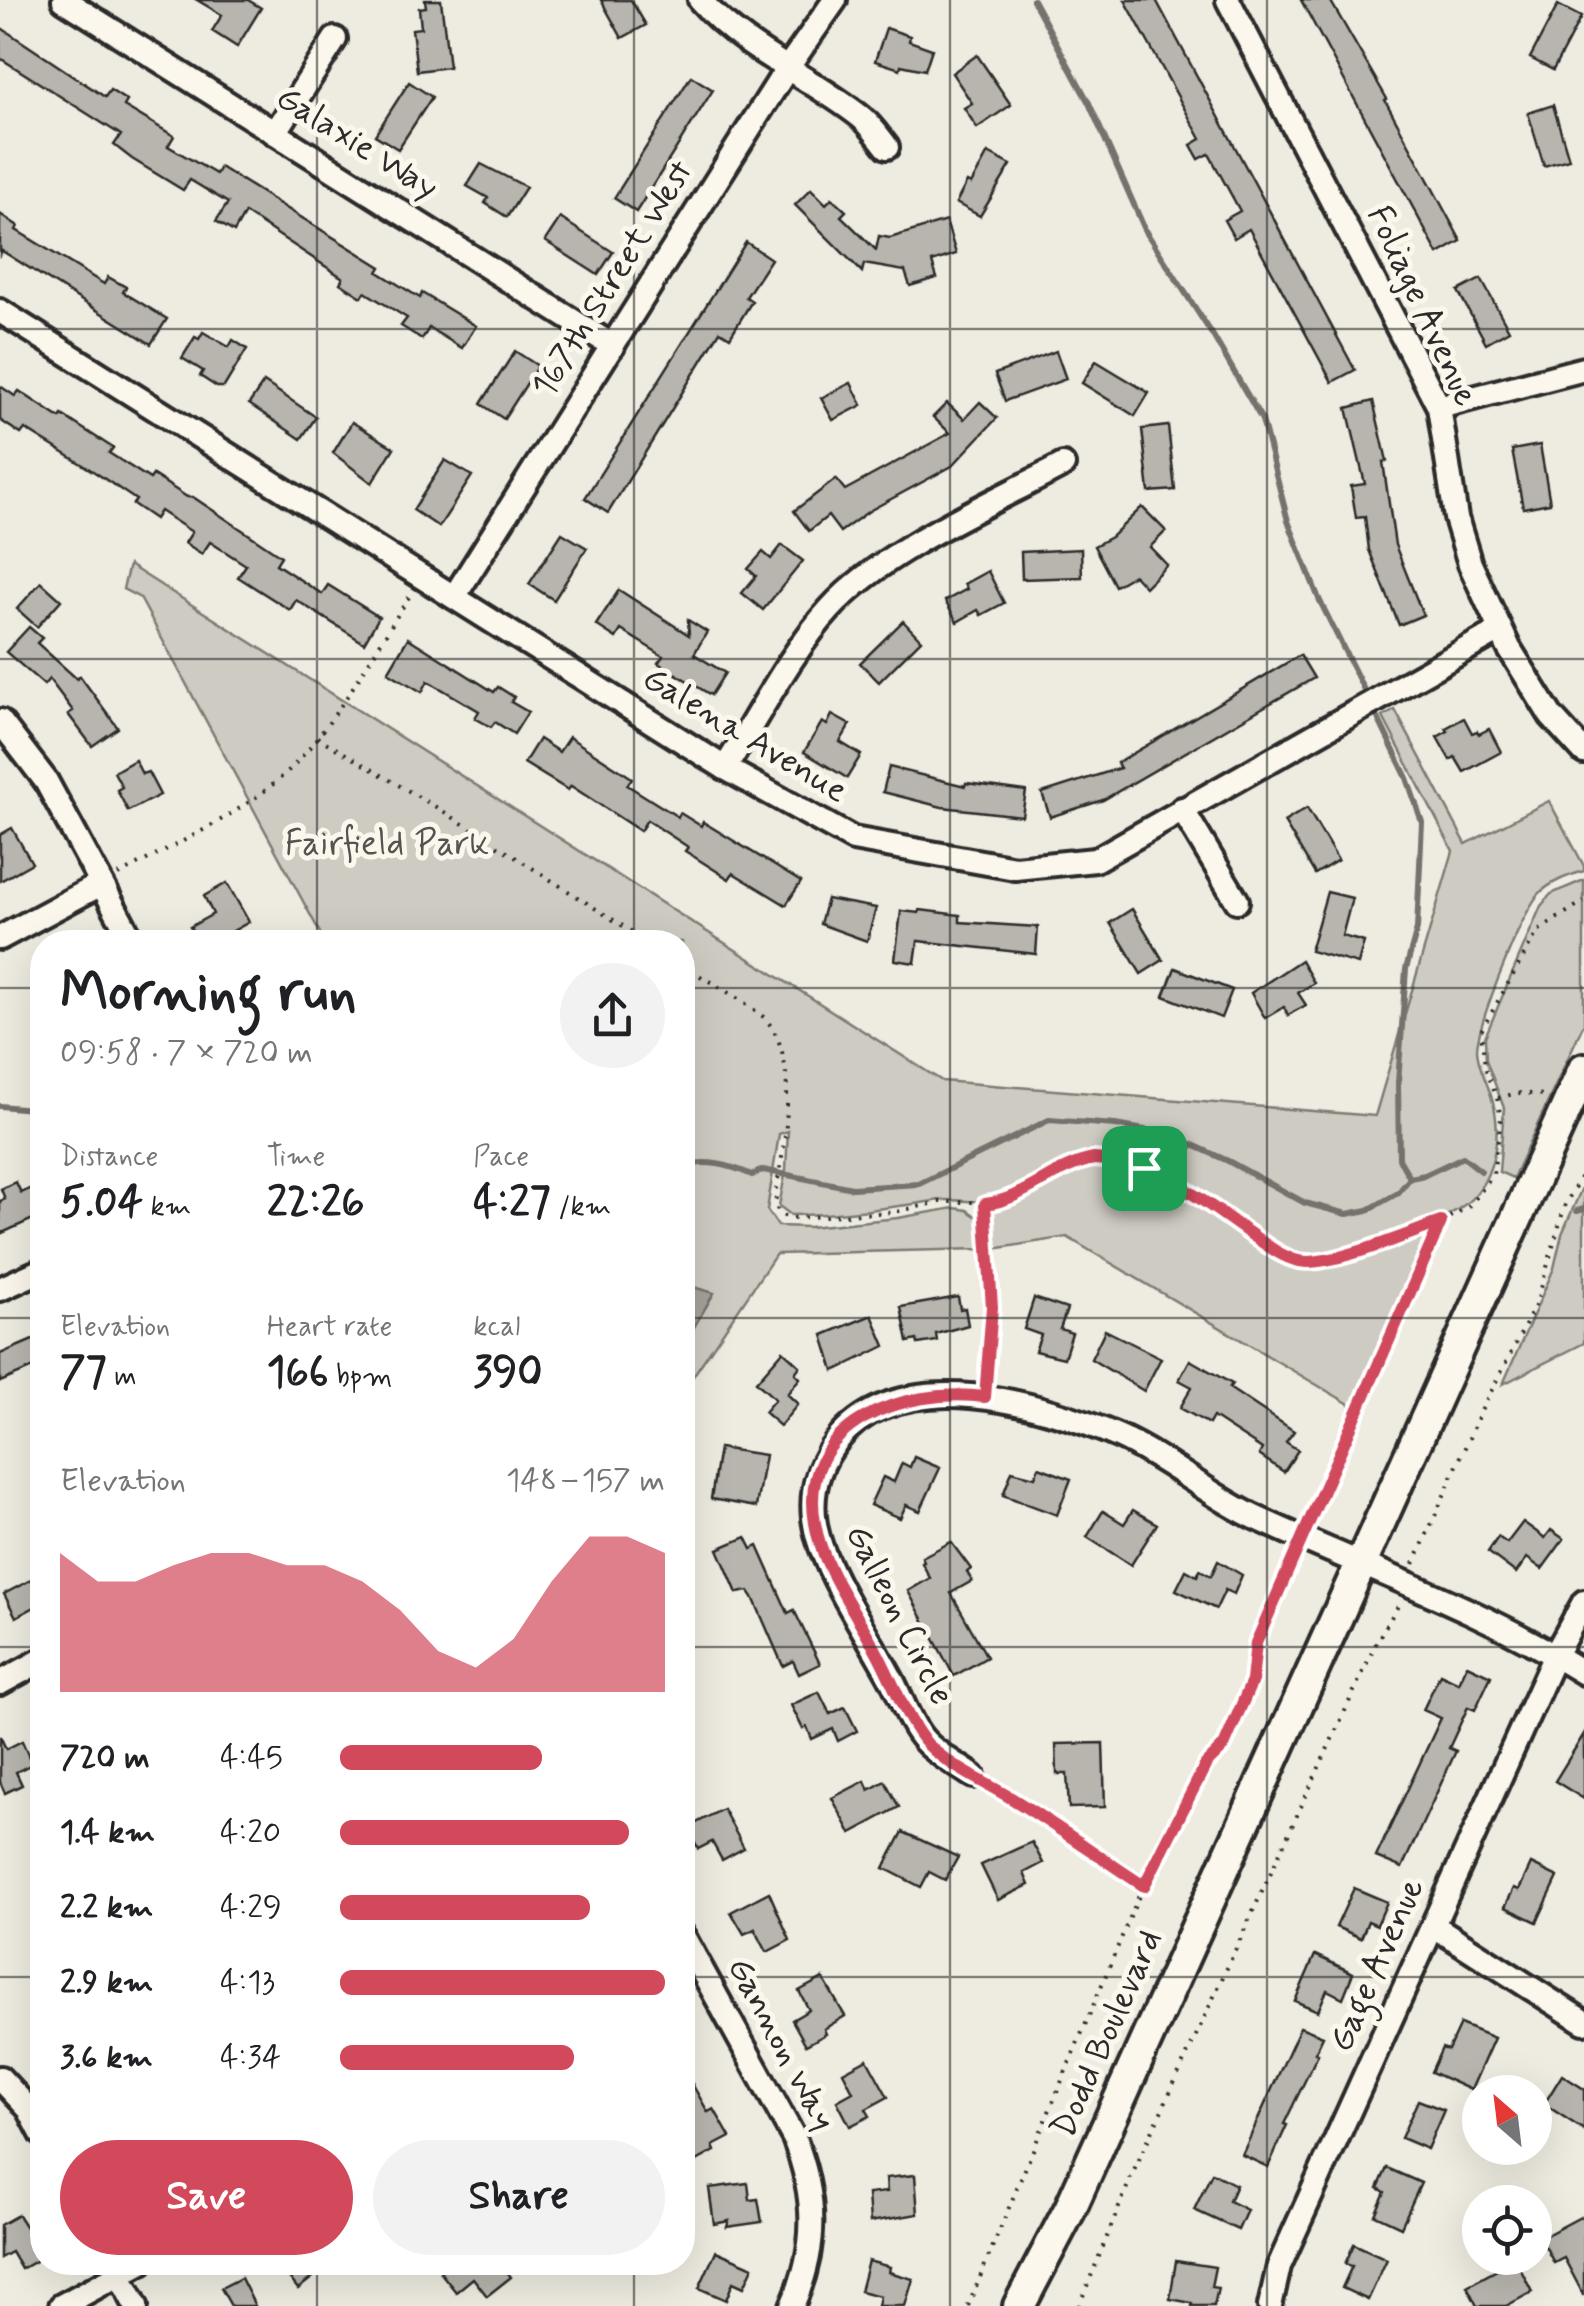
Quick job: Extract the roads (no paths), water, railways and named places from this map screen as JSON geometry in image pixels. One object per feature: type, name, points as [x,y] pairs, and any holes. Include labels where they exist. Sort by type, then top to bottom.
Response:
[{"type":"street","name":"Galaxie Way","points":[[64,0],[613,346]]},
{"type":"street","points":[[700,0],[718,21],[863,118],[888,147]]},
{"type":"street","name":"167th Street West","points":[[454,597],[786,70],[835,0]]},
{"type":"street","name":"Foliage Avenue","points":[[1228,0],[1439,407],[1456,518],[1470,564],[1500,630],[1551,716],[1584,752]]},
{"type":"street","points":[[276,134],[335,39]]},
{"type":"street","name":"Galena Avenue","points":[[0,312],[725,768],[853,838],[1015,868],[1095,860],[1500,630]]},
{"type":"street","points":[[1439,407],[1584,369]]},
{"type":"street","points":[[725,768],[809,636],[848,590],[894,557],[1063,465]]},
{"type":"street","points":[[0,720],[46,781],[126,930]]},
{"type":"street","points":[[1182,809],[1237,901]]},
{"type":"street","points":[[0,938],[101,884]]},
{"type":"street","name":"Dodd Boulevard","points":[[1019,2306],[1070,2209],[1584,1069]]},
{"type":"street","points":[[0,1289],[30,1275]]},
{"type":"street","name":"Galleon Circle","points":[[972,1776],[924,1740],[822,1550],[812,1501],[817,1473],[846,1429],[868,1413],[898,1402],[933,1396],[985,1397],[1083,1423],[1122,1438],[1258,1519],[1534,1642],[1584,1673]]},
{"type":"street","name":"Gage Avenue","points":[[1270,2306],[1280,2266],[1555,1655],[1584,1602]]},
{"type":"street","points":[[0,1682],[30,1666]]},
{"type":"street","points":[[1434,1926],[1584,2022]]},
{"type":"street","name":"Gannon Way","points":[[695,1958],[794,2138],[805,2167],[814,2228],[809,2259],[792,2306]]},
{"type":"street","points":[[0,2078],[30,2111]]},
{"type":"street","name":"Dodd Boulevard","points":[[1035,2306],[1070,2209]]},
{"type":"street","points":[[61,2306],[107,2275]]},
{"type":"street","points":[[119,2275],[136,2306]]},
{"type":"waterway","points":[[1033,0],[1089,103],[1146,232],[1262,420],[1288,521],[1319,599],[1363,688]]},
{"type":"waterway","points":[[1378,718],[1407,778],[1422,822],[1417,929],[1406,969],[1398,1083],[1399,1159],[1410,1178]]},
{"type":"waterway","points":[[0,1106],[30,1109]]},
{"type":"waterway","points":[[695,1164],[718,1164],[752,1175],[763,1170],[852,1188],[919,1184],[1049,1120],[1169,1134],[1305,1203],[1347,1214],[1368,1210],[1398,1193],[1410,1178],[1463,1157],[1481,1171]]},
{"type":"waterway","points":[[1577,1211],[1584,1209]]},
{"type":"park label","name":"Fairfield Park","points":[[387,844]]}]
